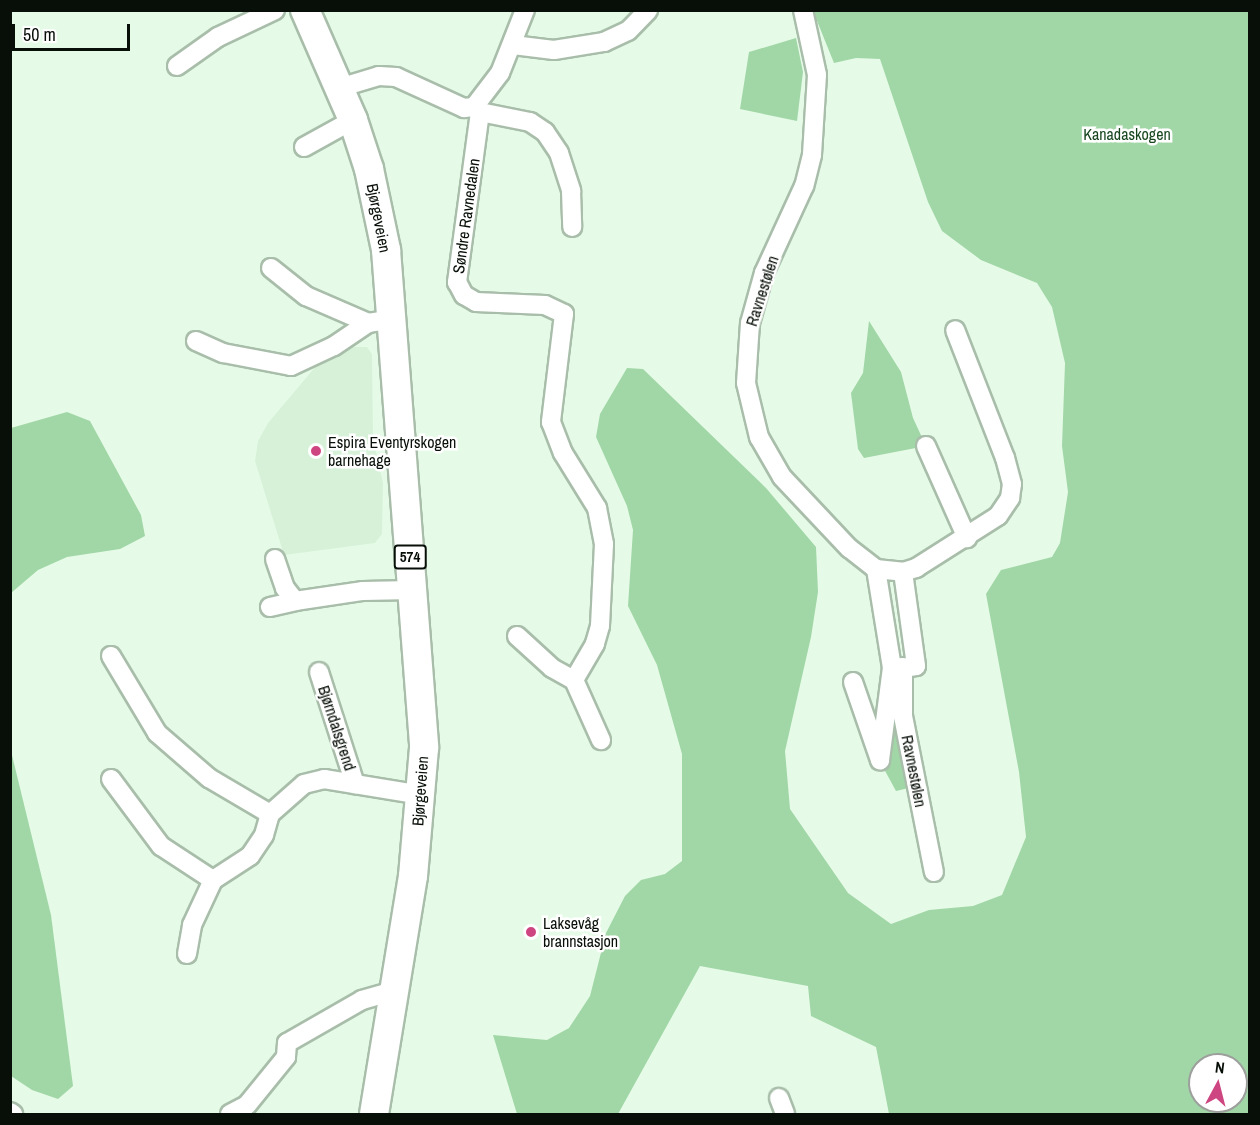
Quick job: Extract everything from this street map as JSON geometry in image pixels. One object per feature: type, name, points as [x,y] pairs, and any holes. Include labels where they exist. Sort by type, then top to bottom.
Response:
[{"type":"main road","name":"Bjørgeveien","points":[[305,10],[353,120],[379,214],[380,321],[413,590],[424,748],[422,795],[374,1114]]},
{"type":"street","points":[[177,66],[218,37],[275,10]]},
{"type":"street","points":[[477,109],[500,72],[513,45],[525,10]]},
{"type":"street","points":[[513,45],[554,50],[604,42],[628,31],[648,10]]},
{"type":"street","name":"Ravnestølen","points":[[803,10],[817,75],[812,154],[804,186],[764,273],[750,323],[746,383],[759,437],[782,477],[849,548],[889,571],[916,666],[898,668]]},
{"type":"street","points":[[339,88],[378,76],[396,77],[464,108],[530,122],[545,132],[559,153],[571,190],[572,227]]},
{"type":"street","name":"Søndre Ravnedalen","points":[[477,109],[457,282],[464,295],[476,302],[545,305],[564,314],[551,422],[556,440],[594,501],[601,523],[600,626],[595,644],[574,680]]},
{"type":"street","points":[[303,147],[353,120]]},
{"type":"street","points":[[271,268],[321,304],[380,321]]},
{"type":"street","points":[[196,341],[223,352],[291,366],[324,352],[380,321]]},
{"type":"street","points":[[889,571],[916,568],[967,538],[998,516],[1010,498],[1012,484],[955,330]]},
{"type":"street","points":[[926,446],[967,538]]},
{"type":"street","points":[[274,559],[285,588],[295,601]]},
{"type":"street","name":"Ravnestølen","points":[[889,571],[903,716],[934,872]]},
{"type":"street","points":[[270,607],[363,591],[413,590]]},
{"type":"street","points":[[517,636],[552,668],[574,680],[601,740]]},
{"type":"street","points":[[111,656],[157,733],[208,778],[270,814]]},
{"type":"street","name":"Ravnestølen","points":[[853,682],[880,760],[898,668]]},
{"type":"street","name":"Bjørndalsgrend","points":[[319,672],[355,784]]},
{"type":"street","points":[[111,779],[161,846],[213,880],[192,926],[187,954]]},
{"type":"street","name":"Bjørndalsgrend","points":[[213,880],[250,856],[264,835],[270,814],[304,783],[324,779],[422,795]]},
{"type":"street","points":[[230,1114],[247,1106],[286,1057],[287,1043],[362,1000],[394,991]]},
{"type":"shaded area","name":"Espira Eventyrskogen barnehage","points":[[350,347],[367,347],[372,354],[373,439],[383,483],[382,534],[375,543],[284,555],[255,461],[258,441],[268,423],[322,359]]},
{"type":"green space","name":"Kanadaskogen","points":[[813,11],[1249,11],[1249,1114],[889,1114],[876,1047],[811,1016],[808,986],[700,966],[618,1114],[517,1114],[493,1035],[547,1040],[569,1028],[590,996],[606,933],[625,896],[641,880],[665,874],[682,861],[682,754],[657,665],[628,606],[633,530],[627,506],[596,437],[600,414],[627,368],[643,369],[766,488],[816,547],[818,592],[811,637],[785,751],[790,809],[848,893],[891,924],[929,910],[973,906],[1002,895],[1026,837],[1019,772],[986,594],[1001,570],[1052,557],[1060,543],[1068,492],[1062,446],[1065,363],[1052,307],[1037,283],[981,260],[942,231],[928,202],[880,59],[856,58],[834,63]]},
{"type":"green space","points":[[796,38],[803,72],[797,121],[740,109],[749,52]]},
{"type":"green space","points":[[869,321],[901,372],[913,418],[926,446],[864,458],[858,449],[851,393],[863,373]]},
{"type":"green space","points":[[67,412],[90,421],[141,515],[145,536],[120,549],[67,557],[38,570],[11,593],[11,428]]},
{"type":"green space","points":[[892,688],[913,787],[896,791],[884,769]]},
{"type":"green space","points":[[10,747],[51,915],[73,1086],[58,1099],[32,1090],[11,1076]]},
{"type":"place","name":"Espira Eventyrskogen barnehage","points":[[316,451]]},
{"type":"place","name":"Laksevåg brannstasjon","points":[[531,932]]}]
